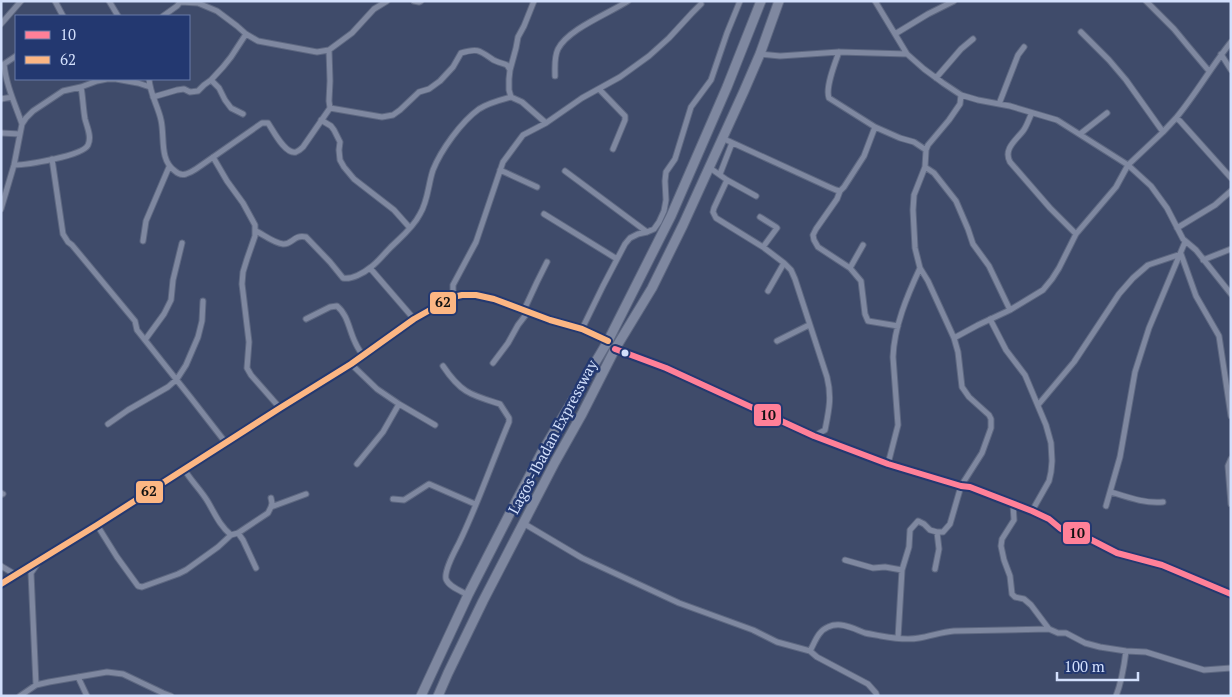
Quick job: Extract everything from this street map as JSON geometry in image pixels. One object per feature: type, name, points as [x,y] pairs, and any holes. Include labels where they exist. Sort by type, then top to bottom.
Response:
[{"type":"highway","name":"Lagos-Ibadan Expressway","points":[[421,696],[468,595],[542,452],[608,341],[675,208],[734,71],[761,1]]},
{"type":"highway","name":"Lagos-Ibadan Expressway","points":[[438,696],[483,601],[523,523],[615,349],[652,288],[683,225],[760,54],[779,1]]},
{"type":"street","points":[[1,24],[21,1]]},
{"type":"street","points":[[55,1],[62,15]]},
{"type":"street","points":[[109,1],[117,15]]},
{"type":"street","points":[[164,15],[181,2],[198,2],[217,11],[258,41],[317,52],[329,50],[352,33],[374,9],[387,1]]},
{"type":"street","points":[[414,1],[421,1]]},
{"type":"street","points":[[511,97],[509,90],[510,70],[518,37],[534,1]]},
{"type":"street","points":[[555,76],[555,58],[558,49],[565,40],[579,28],[628,1]]},
{"type":"street","points":[[582,329],[625,244],[630,238],[654,229],[659,222],[666,200],[664,181],[666,172],[675,158],[691,107],[711,80],[740,1]]},
{"type":"street","points":[[875,1],[907,54],[936,78],[961,95],[1032,112],[1056,120],[1128,165],[1159,196],[1185,242],[1196,250],[1231,294]]},
{"type":"street","points":[[895,34],[954,1]]},
{"type":"street","points":[[1146,1],[1174,29],[1209,71]]},
{"type":"street","points":[[453,297],[453,285],[476,242],[502,162],[523,135],[546,123],[582,98],[620,77],[649,56],[701,4]]},
{"type":"street","points":[[1081,32],[1126,80],[1163,132]]},
{"type":"street","points":[[152,97],[176,90],[198,91],[211,80],[246,34]]},
{"type":"street","points":[[936,78],[961,49],[973,39]]},
{"type":"street","points":[[954,338],[978,324],[1010,310],[1043,290],[1052,279],[1076,234],[1116,187],[1128,165],[1176,118],[1231,42]]},
{"type":"street","points":[[999,104],[1018,55],[1024,47]]},
{"type":"street","points":[[149,80],[152,97],[161,118],[165,157],[170,167],[178,174],[184,175],[196,169],[265,122],[268,123],[287,150],[298,152],[330,108],[329,50]]},
{"type":"street","points":[[330,108],[382,117],[393,115],[419,92],[429,89],[440,81],[454,67],[461,53],[467,51],[477,50],[484,53],[493,60],[507,66],[510,70]]},
{"type":"street","points":[[839,52],[828,87],[827,94],[829,98],[875,127],[914,142],[926,150]]},
{"type":"street","points":[[760,54],[780,56],[839,52],[907,54]]},
{"type":"street","points":[[1221,54],[1231,70]]},
{"type":"street","points":[[15,57],[4,64],[12,98],[22,124]]},
{"type":"street","points":[[1,209],[14,165],[22,124],[26,118],[33,111],[63,91],[81,88],[102,80]]},
{"type":"street","points":[[122,80],[150,87]]},
{"type":"street","points":[[211,80],[219,88],[231,108],[244,114]]},
{"type":"street","points":[[14,165],[24,165],[52,159],[79,152],[87,147],[90,136],[85,118],[81,88]]},
{"type":"street","points":[[599,88],[625,116],[613,149]]},
{"type":"street","points":[[898,638],[902,570],[909,547],[910,530],[918,521],[930,530],[937,532],[943,532],[950,524],[961,486],[982,453],[991,428],[989,414],[969,397],[962,387],[958,352],[954,338],[941,307],[920,268],[915,248],[914,195],[925,167],[926,150],[960,104],[961,95]]},
{"type":"street","points":[[257,234],[286,244],[297,237],[306,237],[343,278],[351,278],[370,268],[410,228],[421,214],[434,170],[443,151],[455,133],[478,110],[496,101],[511,97],[522,102],[546,123]]},
{"type":"street","points":[[1,99],[12,98]]},
{"type":"street","points":[[1032,112],[1024,130],[1013,142],[1007,157],[1050,208],[1076,234]]},
{"type":"street","points":[[1080,134],[1107,113]]},
{"type":"street","points":[[1176,118],[1231,178]]},
{"type":"street","points":[[321,120],[334,130],[340,142],[340,160],[354,180],[394,210],[410,228]]},
{"type":"street","points":[[875,127],[864,156],[844,187],[840,190],[837,200],[813,235],[818,247],[850,268],[861,281],[865,314],[868,321],[898,326]]},
{"type":"street","points":[[1,133],[20,134]]},
{"type":"street","points":[[722,138],[829,187],[840,190]]},
{"type":"street","points":[[720,174],[732,142]]},
{"type":"street","points":[[213,157],[226,181],[243,203],[255,225],[257,234],[243,272],[242,284],[249,342],[247,368],[280,408]]},
{"type":"street","points":[[52,159],[63,234],[135,321],[137,330],[226,443]]},
{"type":"street","points":[[143,241],[146,221],[170,167]]},
{"type":"street","points":[[925,167],[934,174],[956,201],[973,244],[989,266],[1010,310]]},
{"type":"street","points":[[710,168],[756,196]]},
{"type":"street","points":[[500,170],[537,187]]},
{"type":"street","points":[[564,171],[647,232]]},
{"type":"street","points":[[727,180],[714,208],[713,212],[716,218],[784,262],[791,270],[795,279],[830,389],[830,404],[825,430],[814,436]]},
{"type":"street","points":[[1177,228],[1215,205],[1231,191]]},
{"type":"street","points":[[544,214],[616,259]]},
{"type":"street","points":[[760,217],[777,228],[763,247]]},
{"type":"street","points":[[1106,506],[1120,457],[1135,372],[1149,328],[1185,242]]},
{"type":"street","points":[[145,340],[164,314],[170,300],[182,243]]},
{"type":"street","points":[[850,268],[863,245]]},
{"type":"street","points":[[1203,260],[1231,249]]},
{"type":"street","points":[[1038,405],[1074,362],[1119,294],[1133,278],[1148,265],[1181,254]]},
{"type":"street","points":[[1181,254],[1196,296],[1219,336],[1231,416]]},
{"type":"street","points":[[493,363],[508,343],[526,311],[536,282],[547,262]]},
{"type":"street","points":[[768,291],[784,262]]},
{"type":"street","points":[[370,268],[414,319]]},
{"type":"street","points":[[888,464],[898,425],[893,357],[894,346],[898,326],[920,268]]},
{"type":"street","points":[[1,584],[351,364],[414,319],[453,297],[476,295],[494,299],[550,320],[582,329],[608,341]]},
{"type":"street","points":[[108,424],[177,379],[186,365],[198,337],[202,321],[203,301]]},
{"type":"street","points":[[306,319],[335,306],[340,308],[350,326],[354,341],[363,356]]},
{"type":"street","points":[[990,319],[1006,350],[1025,375],[1046,425],[1051,443],[1052,461],[1049,481],[1032,511]]},
{"type":"street","points":[[777,341],[809,325]]},
{"type":"street","points":[[615,349],[666,368],[814,436],[888,464],[961,486],[970,486],[1032,511],[1049,519],[1061,529],[1082,535],[1117,553],[1162,565],[1231,594]]},
{"type":"street","points":[[351,364],[377,389],[435,425]]},
{"type":"street","points":[[444,366],[456,384],[472,396],[500,404],[509,418],[446,575],[449,584],[468,595]]},
{"type":"street","points":[[357,464],[383,432],[399,404]]},
{"type":"street","points":[[1231,459],[1228,466],[1231,504]]},
{"type":"street","points":[[184,469],[188,477],[208,501],[218,521],[231,535]]},
{"type":"street","points":[[393,499],[404,500],[432,484],[475,504]]},
{"type":"street","points":[[1111,492],[1155,503],[1163,502]]},
{"type":"street","points":[[271,507],[306,494]]},
{"type":"street","points":[[97,525],[138,586],[142,587],[186,570],[231,535],[238,533],[268,513],[271,507],[271,498]]},
{"type":"street","points":[[1014,504],[1014,520],[1002,538],[1000,546],[1010,576],[1012,594],[1015,597],[1024,599],[1031,605],[1049,629]]},
{"type":"street","points":[[523,523],[582,558],[679,603],[753,630],[777,642],[810,651],[817,657],[868,684],[877,696]]},
{"type":"street","points":[[935,569],[939,548],[937,532]]},
{"type":"street","points":[[238,533],[256,568]]},
{"type":"street","points":[[36,685],[31,573],[40,560]]},
{"type":"street","points":[[844,560],[874,568],[885,567],[902,570]]},
{"type":"street","points":[[1,566],[16,575]]},
{"type":"street","points":[[1224,592],[1231,586]]},
{"type":"street","points":[[810,651],[819,633],[827,627],[834,625],[844,625],[866,633],[898,638],[918,638],[954,631],[1049,629],[1058,633],[1066,633],[1085,643],[1100,647],[1146,652],[1204,670],[1231,668]]},
{"type":"street","points":[[1116,696],[1121,684],[1126,651]]},
{"type":"street","points":[[20,696],[36,685],[107,672],[123,674],[171,696]]},
{"type":"street","points":[[78,677],[87,696]]},
{"type":"transit line","name":"62","points":[[1,584],[351,364],[414,319],[453,297],[476,295],[494,299],[550,320],[582,329],[608,341]]},
{"type":"transit line","name":"10","points":[[615,349],[666,368],[814,436],[888,464],[970,487],[1032,511],[1049,519],[1061,529],[1082,535],[1117,553],[1162,565],[1231,594]]}]
